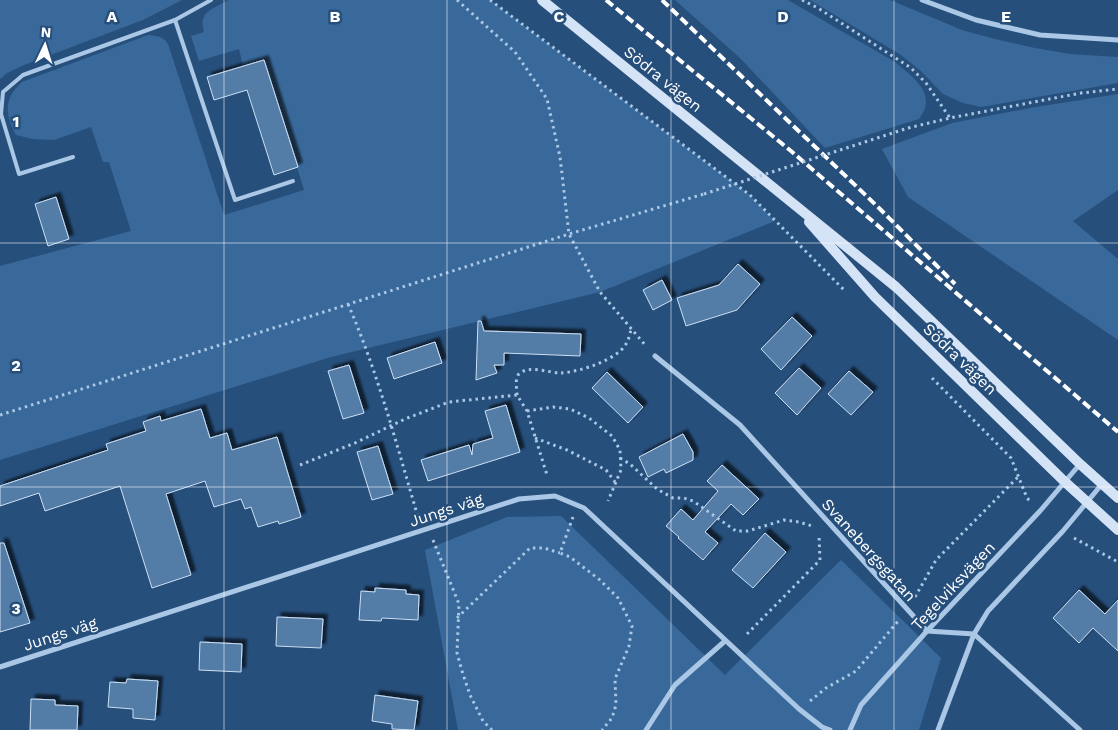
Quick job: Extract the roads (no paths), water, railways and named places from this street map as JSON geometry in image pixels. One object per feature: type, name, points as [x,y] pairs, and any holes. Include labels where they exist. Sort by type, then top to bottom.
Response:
[{"type":"main road","name":"Södra vägen","points":[[542,0],[896,287],[1080,464],[1118,498]]},
{"type":"main road","name":"Södra vägen","points":[[789,200],[875,297],[1065,482],[1118,530]]},
{"type":"street","points":[[922,0],[976,20],[1040,35],[1118,40]]},
{"type":"street","name":"Svanebergsgatan","points":[[655,356],[740,425],[907,611],[928,631]]},
{"type":"street","name":"Tegelviksvägen","points":[[850,730],[861,705],[1040,511],[1080,464]]},
{"type":"street","points":[[938,730],[974,634],[988,611],[1064,531],[1102,484]]},
{"type":"street","name":"Jungs väg","points":[[0,667],[519,499],[554,496],[584,508],[799,709],[822,727],[830,730]]},
{"type":"street","points":[[928,631],[974,634],[1080,730]]},
{"type":"street","points":[[646,730],[675,685],[725,641]]},
{"type":"lane","points":[[73,157],[19,174],[1,114],[3,92],[23,75],[175,20],[210,0]]},
{"type":"lane","points":[[175,20],[235,200],[293,180]]},
{"type":"railway","points":[[606,0],[791,151],[1118,432]]},
{"type":"railway","points":[[662,0],[880,209],[955,284]]}]
